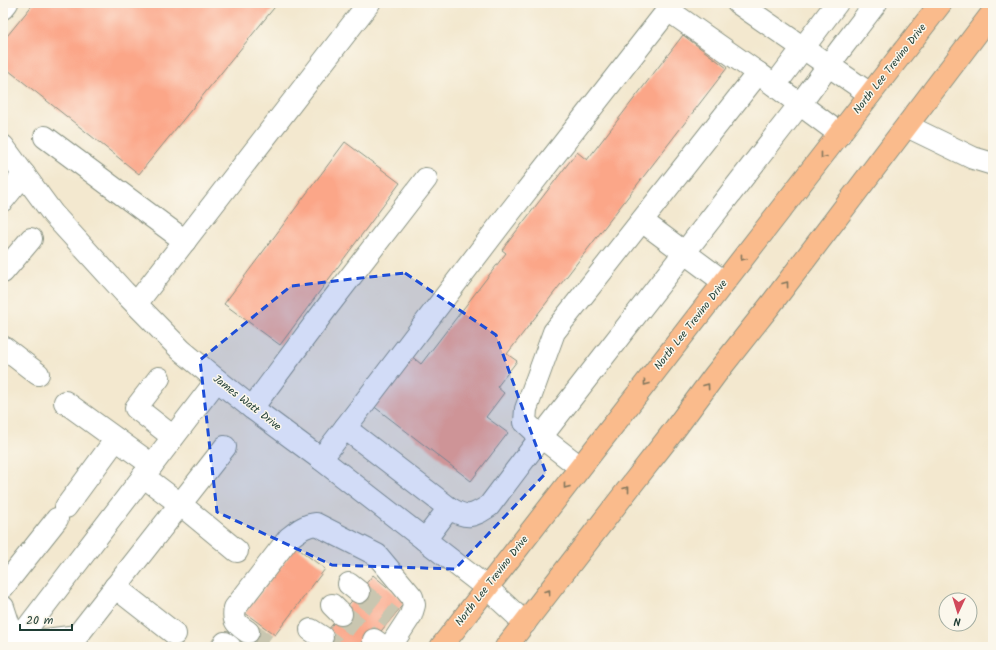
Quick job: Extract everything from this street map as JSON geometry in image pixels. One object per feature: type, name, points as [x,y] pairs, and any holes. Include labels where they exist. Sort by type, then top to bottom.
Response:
[{"type":"main road","name":"North Lee Trevino Drive","points":[[441,647],[941,3]]},
{"type":"main road","points":[[506,647],[672,433],[993,12]]},
{"type":"street","points":[[3,8],[7,3]]},
{"type":"street","points":[[136,304],[369,3]]},
{"type":"street","points":[[738,3],[870,94]]},
{"type":"street","points":[[580,467],[541,437],[525,422],[526,409],[554,332],[642,221],[766,79],[803,48],[837,3]]},
{"type":"street","points":[[344,428],[458,514],[468,516],[478,513],[489,506],[800,104],[876,3]]},
{"type":"street","points":[[321,459],[503,221],[668,10],[766,79],[840,134]]},
{"type":"street","points":[[907,126],[973,158],[993,164]]},
{"type":"street","points":[[45,137],[185,241]]},
{"type":"street","name":"James Watt Drive","points":[[3,146],[53,214],[124,292],[181,350],[252,408],[321,459],[487,588],[524,623]]},
{"type":"street","points":[[3,200],[24,174]]},
{"type":"street","points":[[252,408],[426,179]]},
{"type":"street","points":[[642,221],[724,282]]},
{"type":"street","points":[[3,272],[31,239]]},
{"type":"street","points":[[3,347],[38,374]]},
{"type":"street","points":[[159,378],[136,408],[173,437]]},
{"type":"street","points":[[13,646],[217,380]]},
{"type":"street","points":[[66,402],[116,439],[180,504],[237,551]]},
{"type":"street","points":[[3,587],[116,439]]},
{"type":"street","points":[[13,646],[77,636],[224,447]]},
{"type":"street","points":[[425,540],[449,508]]},
{"type":"street","points":[[248,632],[239,626],[235,620],[235,608],[289,538],[298,530],[309,525],[316,524],[378,555],[412,597],[414,605],[411,615],[397,623],[383,645]]},
{"type":"street","points":[[115,587],[175,634]]},
{"type":"street","points":[[3,607],[13,646]]},
{"type":"street","points":[[222,647],[225,643],[230,647]]},
{"type":"highlighted area","points":[[405,273],[496,335],[546,473],[455,569],[332,565],[217,512],[200,360],[291,286]]},
{"type":"building","points":[[34,3],[278,3],[139,174],[3,66],[3,41]]},
{"type":"building","points":[[683,35],[727,68],[507,354],[517,361],[497,387],[504,393],[486,417],[508,433],[471,481],[372,405],[410,355],[421,364],[506,253],[502,250],[577,152],[587,160]]},
{"type":"building","points":[[345,142],[400,183],[280,345],[224,304]]},
{"type":"building","points":[[296,547],[325,569],[275,635],[245,613]]},
{"type":"building","points":[[373,575],[405,602],[368,647],[314,647]]},
{"type":"tunnel","points":[[359,592],[392,618]]},
{"type":"tunnel","points":[[341,614],[374,640]]},
{"type":"tunnel","points":[[248,632],[269,647]]},
{"type":"tunnel","points":[[322,637],[335,647]]}]
